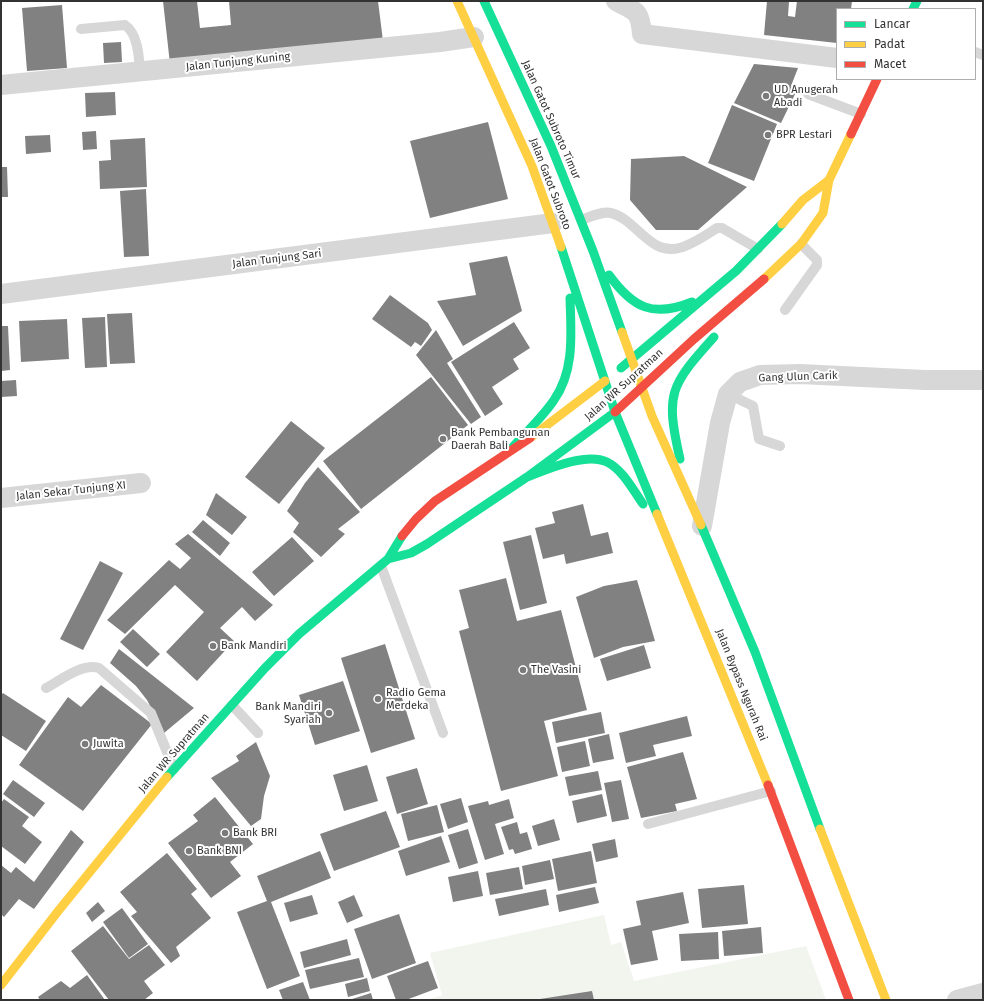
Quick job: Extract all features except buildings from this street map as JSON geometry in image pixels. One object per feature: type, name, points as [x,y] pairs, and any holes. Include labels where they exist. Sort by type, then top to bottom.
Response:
[{"type":"main road","name":"Jalan Gatot Subroto","points":[[457,1],[532,166],[568,266],[605,381]]},
{"type":"main road","name":"Jalan Gatot Subroto Timur","points":[[484,1],[551,146],[593,251]]},
{"type":"main road","name":"Jalan WR Supratman","points":[[385,562],[411,553],[427,544],[527,477],[615,412],[694,339],[744,298],[801,244],[823,212],[829,180],[877,80]]},
{"type":"main road","name":"Jalan WR Supratman","points":[[1,985],[59,910],[174,769],[265,668],[299,634],[385,562],[401,536],[434,501],[511,449],[523,443],[631,360],[736,271],[803,200],[829,180]]},
{"type":"main road","points":[[593,251],[622,294],[636,305],[664,312],[680,308],[708,295]]},
{"type":"main road","name":"Jalan Bypass Ngurah Rai","points":[[593,251],[641,389],[702,526],[755,652],[807,795],[886,1000]]},
{"type":"main road","points":[[511,449],[558,394],[566,377],[571,323],[568,266]]},
{"type":"main road","points":[[689,499],[675,437],[673,406],[677,384],[685,371],[744,298]]},
{"type":"main road","name":"Jalan Bypass Ngurah Rai","points":[[605,381],[615,412],[771,791],[850,1000]]},
{"type":"main road","points":[[527,477],[571,461],[583,460],[606,462],[621,474],[669,541]]},
{"type":"street","points":[[616,1],[637,13],[641,19],[642,34],[836,58]]},
{"type":"street","name":"Jalan Tunjung Kuning","points":[[1,85],[440,42],[474,37]]},
{"type":"street","name":"Jalan Tunjung Sari","points":[[1,294],[553,223]]},
{"type":"street","name":"Gang Ulun Carik","points":[[728,394],[740,382],[760,375],[800,374],[925,380],[983,380]]},
{"type":"street","points":[[702,526],[720,424],[728,394]]},
{"type":"street","name":"Jalan Sekar Tunjung XI","points":[[1,498],[141,484]]},
{"type":"street","points":[[956,1000],[983,993]]},
{"type":"lane","points":[[80,29],[126,25],[134,36],[140,71]]},
{"type":"lane","points":[[808,94],[861,114]]},
{"type":"lane","points":[[581,220],[610,213],[634,226],[654,244],[666,248],[680,248],[717,228],[722,228],[758,249]]},
{"type":"lane","points":[[786,310],[817,265],[817,260],[801,244]]},
{"type":"lane","points":[[728,394],[752,406],[759,439],[780,446]]},
{"type":"lane","points":[[385,562],[444,733]]},
{"type":"lane","points":[[46,688],[84,668],[91,666],[99,668],[151,713],[174,769]]},
{"type":"lane","points":[[232,705],[258,733]]},
{"type":"lane","points":[[648,824],[771,791]]},
{"type":"shaded area","points":[[604,915],[611,945],[621,942],[634,981],[806,946],[826,1000],[428,1000],[442,995],[430,953]]},
{"type":"traffic: fast","points":[[484,1],[551,146],[593,251],[622,332]]},
{"type":"traffic: fast","points":[[914,8],[917,1]]},
{"type":"traffic: fast","points":[[621,368],[736,271],[782,224]]},
{"type":"traffic: fast","points":[[561,247],[615,412],[657,514]]},
{"type":"traffic: fast","points":[[609,275],[627,295],[645,307],[666,309],[692,302]]},
{"type":"traffic: fast","points":[[511,449],[549,407],[561,388],[566,376],[569,364],[571,338],[570,298]]},
{"type":"traffic: fast","points":[[680,459],[673,419],[675,392],[688,367],[714,337]]},
{"type":"traffic: fast","points":[[388,559],[411,553],[427,544],[527,477],[615,412]]},
{"type":"traffic: fast","points":[[527,477],[578,460],[598,459],[607,462],[618,470],[643,504]]},
{"type":"traffic: fast","points":[[701,525],[755,652],[820,829]]},
{"type":"traffic: fast","points":[[167,777],[265,668],[299,634],[388,559],[402,536]]},
{"type":"traffic: slow","points":[[457,1],[532,166],[561,247]]},
{"type":"traffic: slow","points":[[764,279],[801,244],[823,213],[829,180],[851,134]]},
{"type":"traffic: slow","points":[[782,224],[803,200],[829,180]]},
{"type":"traffic: slow","points":[[622,332],[652,416],[701,525]]},
{"type":"traffic: slow","points":[[530,438],[605,381]]},
{"type":"traffic: slow","points":[[657,514],[768,785]]},
{"type":"traffic: slow","points":[[1,985],[59,910],[167,777]]},
{"type":"traffic: slow","points":[[820,829],[886,1000]]},
{"type":"traffic: jam","points":[[851,134],[877,80]]},
{"type":"traffic: jam","points":[[615,412],[694,339],[764,279]]},
{"type":"traffic: jam","points":[[402,536],[416,519],[435,501],[530,438]]},
{"type":"traffic: jam","points":[[768,785],[849,1000]]},
{"type":"place","name":"UD Anugerah Abadi","points":[[766,96]]},
{"type":"place","name":"BPR Lestari","points":[[768,135]]},
{"type":"place","name":"Bank Pembangunan Daerah Bali","points":[[443,439]]},
{"type":"place","name":"Bank Mandiri","points":[[213,646]]},
{"type":"place","name":"The Vasini","points":[[523,670]]},
{"type":"place","name":"Radio Gema Merdeka","points":[[378,699]]},
{"type":"place","name":"Bank Mandiri Syariah","points":[[329,713]]},
{"type":"place","name":"Juwita","points":[[85,744]]},
{"type":"place","name":"Bank BRI","points":[[225,833]]},
{"type":"place","name":"Bank BNI","points":[[189,851]]}]
